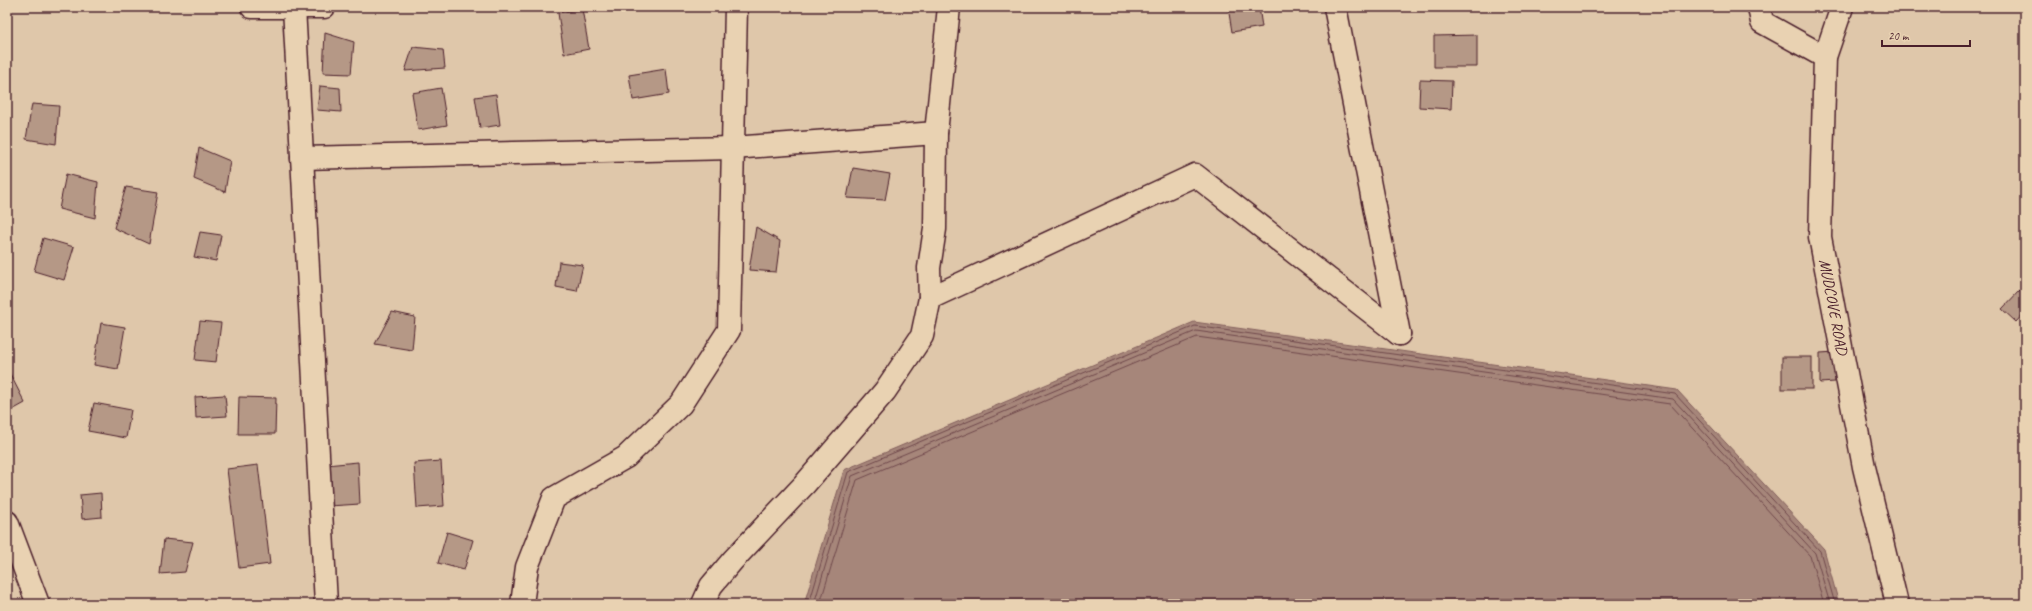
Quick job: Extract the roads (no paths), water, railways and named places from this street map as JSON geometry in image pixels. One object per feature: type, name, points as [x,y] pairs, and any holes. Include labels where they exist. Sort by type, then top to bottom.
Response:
[{"type":"street","points":[[252,7],[324,7]]},
{"type":"street","points":[[522,604],[527,567],[554,498],[626,457],[682,404],[729,330],[736,7]]},
{"type":"street","points":[[703,604],[711,586],[733,560],[804,485],[884,391],[922,336],[930,298],[929,268],[935,229],[936,133],[949,7]]},
{"type":"street","points":[[930,298],[1195,175],[1399,334],[1335,7]]},
{"type":"street","points":[[1759,7],[1762,22],[1825,56]]},
{"type":"street","name":"MUDCOVE ROAD","points":[[1842,7],[1825,56],[1820,237],[1864,467],[1897,604]]},
{"type":"street","points":[[294,8],[326,604]]},
{"type":"street","points":[[302,158],[733,148],[936,133]]},
{"type":"street","points":[[7,522],[38,604]]},
{"type":"water","points":[[1194,322],[1677,390],[1824,549],[1839,604],[804,604],[844,470]]}]
